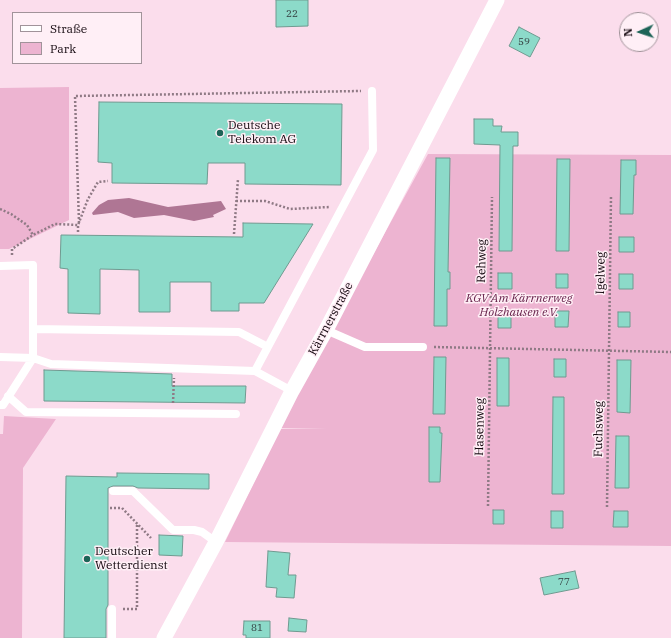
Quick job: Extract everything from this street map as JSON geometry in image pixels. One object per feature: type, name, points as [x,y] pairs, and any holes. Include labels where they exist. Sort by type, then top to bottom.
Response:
[{"type":"street","name":"Kärrnerstraße","points":[[164,638],[216,542],[292,391],[326,330],[497,0]]},
{"type":"lane","points":[[255,371],[373,150],[372,91]]},
{"type":"lane","points":[[0,266],[33,265],[33,358],[3,405],[0,405]]},
{"type":"lane","points":[[33,329],[239,332],[268,347]]},
{"type":"lane","points":[[326,330],[365,347],[423,347]]},
{"type":"lane","points":[[0,357],[33,358],[51,364],[255,371],[292,391]]},
{"type":"lane","points":[[8,396],[26,412],[236,414]]},
{"type":"lane","points":[[113,491],[133,492],[173,530],[194,530],[202,532],[216,542]]},
{"type":"lane","points":[[112,609],[112,638]]},
{"type":"path","points":[[78,232],[75,96],[372,91]]},
{"type":"path","points":[[234,234],[238,179]]},
{"type":"path","points":[[78,224],[88,199],[98,182],[108,181]]},
{"type":"path","name":"Igelweg","points":[[609,351],[611,196]]},
{"type":"path","name":"Rehweg","points":[[490,348],[492,197]]},
{"type":"path","points":[[236,201],[265,201],[290,210],[343,206]]},
{"type":"path","points":[[0,209],[11,214],[27,225],[33,235]]},
{"type":"path","points":[[12,265],[12,249],[33,235],[54,224],[78,224]]},
{"type":"path","points":[[423,347],[671,352]]},
{"type":"path","name":"Hasenweg","points":[[488,506],[490,348]]},
{"type":"path","name":"Fuchsweg","points":[[607,507],[609,351]]},
{"type":"path","points":[[173,413],[174,368]]},
{"type":"path","points":[[110,508],[122,508],[151,538]]},
{"type":"path","points":[[112,609],[137,609],[137,523]]},
{"type":"green space","points":[[69,87],[69,220],[9,249],[0,249],[0,88]]},
{"type":"green space","name":"KGV Am Kärrnerweg Holzhausen e.V.","points":[[428,154],[671,155],[671,546],[225,542],[280,429],[327,428],[278,428]]},
{"type":"green space","points":[[4,416],[56,419],[23,468],[22,638],[0,638],[0,434],[3,434]]},
{"type":"shaded area","points":[[129,198],[168,207],[221,201],[226,209],[213,215],[214,217],[194,221],[164,215],[134,218],[118,212],[93,215],[92,213],[99,205],[108,200]]},
{"type":"building","points":[[276,0],[308,0],[308,26],[276,27]]},
{"type":"building","points":[[519,27],[540,38],[530,57],[509,46]]},
{"type":"building","name":"Deutsche Telekom AG","points":[[99,102],[342,104],[341,185],[245,184],[245,163],[208,163],[207,184],[112,183],[112,163],[98,162]]},
{"type":"building","points":[[474,119],[493,119],[493,126],[502,126],[501,132],[518,132],[518,146],[513,146],[512,251],[499,251],[500,145],[474,144]]},
{"type":"building","points":[[436,158],[450,158],[448,272],[450,272],[450,289],[447,289],[447,326],[434,326]]},
{"type":"building","points":[[557,159],[570,159],[569,251],[556,251]]},
{"type":"building","points":[[621,160],[636,160],[633,214],[620,214]]},
{"type":"building","points":[[243,223],[313,224],[264,303],[239,303],[239,311],[211,311],[211,282],[170,282],[170,312],[139,312],[139,270],[100,269],[100,314],[68,313],[68,269],[60,268],[61,235],[243,237]]},
{"type":"building","points":[[619,237],[634,237],[634,252],[619,252]]},
{"type":"building","points":[[498,273],[512,273],[512,289],[498,289]]},
{"type":"building","points":[[556,274],[568,274],[568,288],[556,288]]},
{"type":"building","points":[[619,274],[633,274],[633,289],[619,289]]},
{"type":"building","points":[[498,311],[511,311],[511,328],[498,328]]},
{"type":"building","points":[[555,311],[569,311],[568,327],[555,327]]},
{"type":"building","points":[[618,312],[630,312],[630,327],[618,327]]},
{"type":"building","points":[[434,357],[446,357],[445,414],[433,414]]},
{"type":"building","points":[[497,358],[509,358],[509,406],[497,406]]},
{"type":"building","points":[[554,359],[566,359],[566,377],[554,377]]},
{"type":"building","points":[[617,360],[631,360],[630,413],[617,412]]},
{"type":"building","points":[[44,370],[172,374],[172,386],[246,386],[245,403],[44,401]]},
{"type":"building","points":[[553,397],[564,397],[564,494],[552,494]]},
{"type":"building","points":[[429,427],[440,427],[440,433],[442,433],[440,482],[429,482]]},
{"type":"building","points":[[616,436],[629,436],[629,488],[615,488]]},
{"type":"building","name":"Deutscher Wetterdienst","points":[[117,473],[209,474],[209,489],[138,488],[133,486],[113,486],[108,488],[108,605],[106,609],[106,638],[64,638],[66,476],[117,477]]},
{"type":"building","points":[[493,510],[504,510],[504,524],[493,524]]},
{"type":"building","points":[[551,511],[563,511],[563,528],[551,528]]},
{"type":"building","points":[[614,511],[628,511],[628,527],[613,527]]},
{"type":"building","points":[[159,535],[183,536],[182,556],[159,555]]},
{"type":"building","points":[[268,551],[290,553],[288,575],[296,575],[294,598],[276,597],[277,588],[266,587]]},
{"type":"building","points":[[575,571],[579,588],[544,595],[540,578]]},
{"type":"building","points":[[289,618],[307,620],[306,632],[288,631]]},
{"type":"building","points":[[244,621],[270,621],[270,638],[246,638],[246,635],[243,635]]},
{"type":"place","name":"Deutsche Telekom AG","points":[[220,133]]},
{"type":"place","name":"Deutscher Wetterdienst","points":[[87,559]]}]
